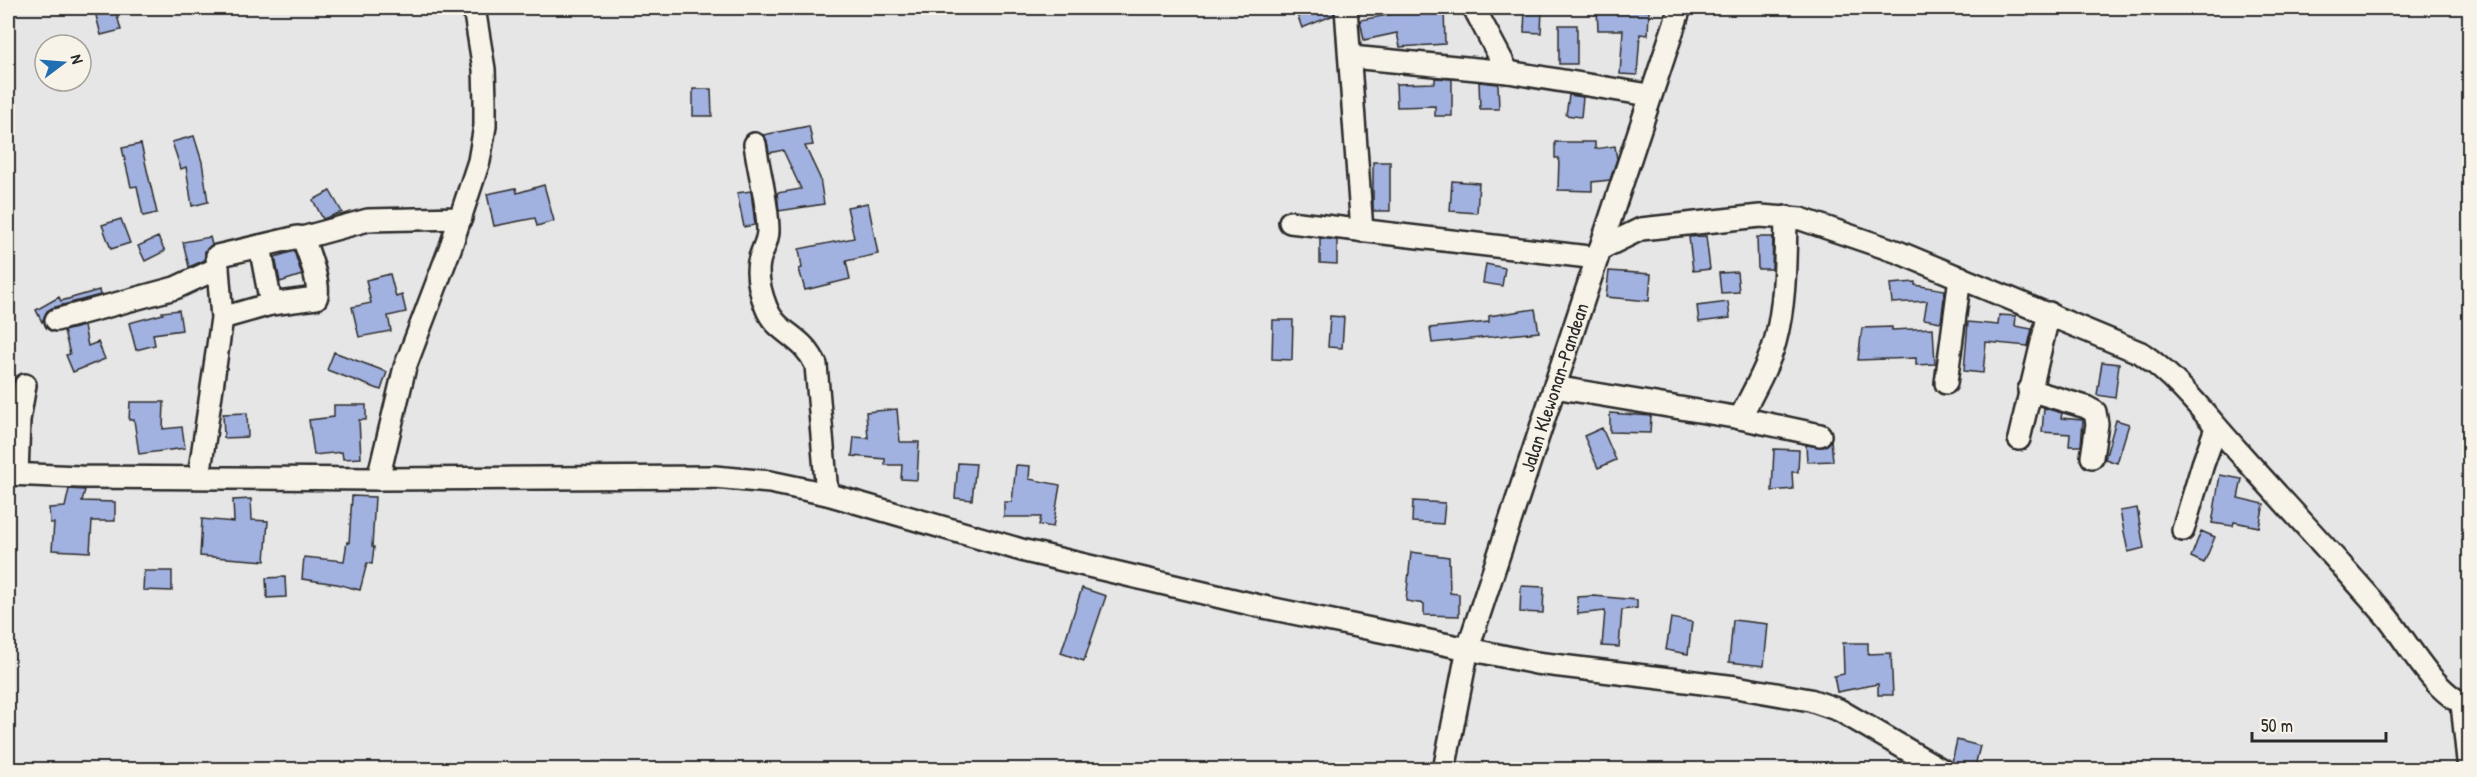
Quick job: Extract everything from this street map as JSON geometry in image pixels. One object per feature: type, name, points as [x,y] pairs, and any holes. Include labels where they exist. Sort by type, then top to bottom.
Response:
[{"type":"street","points":[[378,479],[405,367],[461,218],[479,161],[485,126],[484,69],[474,8]]},
{"type":"street","points":[[1346,8],[1362,231]]},
{"type":"street","points":[[1474,8],[1508,72]]},
{"type":"street","name":"Jalan Klewonan-Pandean","points":[[1444,770],[1468,648],[1649,95],[1680,8]]},
{"type":"street","points":[[1351,57],[1508,72],[1649,95]]},
{"type":"street","points":[[754,144],[768,228],[766,244],[759,262],[761,289],[767,309],[776,324],[803,344],[811,353],[816,365],[827,494]]},
{"type":"street","points":[[1617,195],[1641,229]]},
{"type":"street","points":[[1290,222],[1598,253],[1641,229],[1741,217],[1786,217],[1812,222],[1888,248],[2141,353],[2153,361],[2216,428],[2388,618],[2438,684],[2466,704],[2469,770]]},
{"type":"street","points":[[1740,418],[1768,362],[1781,316],[1786,217]]},
{"type":"street","points":[[199,477],[222,318],[217,256],[298,237],[302,238],[368,220],[461,218]]},
{"type":"street","points":[[222,318],[271,304],[314,299],[318,296],[316,280],[302,238]]},
{"type":"street","points":[[260,246],[271,304]]},
{"type":"street","points":[[56,320],[175,288],[218,268]]},
{"type":"street","points":[[1946,383],[1960,277]]},
{"type":"street","points":[[2019,439],[2049,313]]},
{"type":"street","points":[[25,385],[12,474],[80,477],[378,479],[714,477],[770,482],[827,494],[1025,551],[1259,606],[1536,663],[1736,687],[1810,700],[1839,710],[1942,770]]},
{"type":"street","points":[[1554,387],[1740,418],[1820,435]]},
{"type":"street","points":[[2029,390],[2086,407],[2095,412],[2097,424],[2092,457]]},
{"type":"street","points":[[2183,530],[2216,428]]},
{"type":"building","points":[[94,8],[115,8],[121,30],[101,35]]},
{"type":"building","points":[[1313,8],[1333,8],[1334,15],[1302,28],[1297,14]]},
{"type":"building","points":[[1427,8],[1444,8],[1445,44],[1400,47],[1397,33],[1364,40],[1360,20]]},
{"type":"building","points":[[1525,8],[1542,8],[1541,33],[1524,32]]},
{"type":"building","points":[[1597,8],[1649,11],[1648,35],[1640,34],[1637,75],[1620,74],[1623,30],[1598,30]]},
{"type":"building","points":[[1559,25],[1577,25],[1577,64],[1559,64]]},
{"type":"building","points":[[1435,78],[1452,79],[1452,116],[1435,116],[1435,106],[1397,107],[1396,84],[1435,83]]},
{"type":"building","points":[[1479,82],[1498,84],[1499,109],[1480,109]]},
{"type":"building","points":[[693,89],[711,89],[712,116],[693,116]]},
{"type":"building","points":[[1569,95],[1583,97],[1581,117],[1566,115]]},
{"type":"building","points":[[809,126],[813,145],[805,146],[820,178],[824,204],[779,211],[777,193],[801,189],[783,150],[769,153],[767,141],[763,135]]},
{"type":"building","points":[[194,136],[202,162],[208,202],[192,206],[186,167],[181,169],[172,142]]},
{"type":"building","points":[[1555,142],[1595,142],[1595,149],[1615,146],[1617,159],[1610,180],[1592,182],[1592,191],[1558,190],[1559,158],[1555,158]]},
{"type":"building","points":[[141,144],[157,213],[143,216],[137,186],[131,187],[122,148]]},
{"type":"building","points":[[1373,162],[1390,162],[1390,211],[1373,211]]},
{"type":"building","points":[[1452,181],[1479,183],[1477,213],[1450,211]]},
{"type":"building","points":[[544,185],[554,221],[537,226],[535,218],[494,226],[487,194],[516,188],[517,193]]},
{"type":"building","points":[[330,191],[342,212],[323,219],[313,200]]},
{"type":"building","points":[[751,191],[755,225],[744,227],[737,193]]},
{"type":"building","points":[[868,203],[878,254],[846,261],[850,279],[805,290],[799,269],[802,268],[799,249],[854,238],[847,207]]},
{"type":"building","points":[[121,219],[130,243],[111,249],[102,225]]},
{"type":"building","points":[[1706,236],[1710,269],[1693,271],[1689,237]]},
{"type":"building","points":[[158,237],[165,251],[145,261],[138,246]]},
{"type":"building","points":[[210,237],[212,245],[205,251],[205,260],[189,267],[183,242]]},
{"type":"building","points":[[1757,237],[1773,237],[1772,269],[1758,269]]},
{"type":"building","points":[[1320,238],[1337,240],[1337,264],[1320,263]]},
{"type":"building","points":[[294,251],[302,275],[280,282],[275,257]]},
{"type":"building","points":[[1486,264],[1505,268],[1502,286],[1483,283]]},
{"type":"building","points":[[1609,271],[1651,274],[1649,301],[1606,297]]},
{"type":"building","points":[[1737,272],[1739,292],[1721,293],[1719,273]]},
{"type":"building","points":[[390,274],[396,297],[402,295],[406,312],[388,316],[391,331],[359,337],[352,307],[371,303],[366,280]]},
{"type":"building","points":[[1915,282],[1915,285],[1945,290],[1941,322],[1924,319],[1927,301],[1892,303],[1890,284]]},
{"type":"building","points":[[99,290],[100,295],[52,308],[47,311],[42,322],[36,310],[59,297],[61,301]]},
{"type":"building","points":[[1728,302],[1730,318],[1699,322],[1697,306]]},
{"type":"building","points":[[1535,309],[1539,332],[1432,343],[1430,328],[1489,322],[1489,316]]},
{"type":"building","points":[[179,310],[182,330],[153,334],[155,345],[136,350],[129,323],[163,314],[162,312]]},
{"type":"building","points":[[1999,315],[2016,316],[2015,326],[2032,329],[2028,346],[1986,342],[1983,373],[1964,371],[1968,322],[1998,325]]},
{"type":"building","points":[[1330,316],[1344,317],[1342,348],[1328,347]]},
{"type":"building","points":[[1273,320],[1293,320],[1292,360],[1272,359]]},
{"type":"building","points":[[84,326],[88,346],[98,342],[105,359],[73,372],[66,355],[70,354],[64,331]]},
{"type":"building","points":[[1892,327],[1892,330],[1933,328],[1935,364],[1916,365],[1916,358],[1858,360],[1862,328]]},
{"type":"building","points":[[334,352],[387,372],[381,390],[327,370]]},
{"type":"building","points":[[2102,362],[2119,364],[2115,398],[2097,395]]},
{"type":"building","points":[[130,402],[164,402],[163,429],[182,427],[185,448],[139,454],[134,420],[129,420]]},
{"type":"building","points":[[334,405],[366,405],[366,420],[359,420],[361,458],[343,459],[342,452],[314,455],[309,420],[334,417]]},
{"type":"building","points":[[2044,408],[2062,413],[2061,418],[2083,420],[2081,446],[2069,446],[2070,434],[2042,432]]},
{"type":"building","points":[[897,409],[900,442],[919,442],[917,480],[901,479],[902,465],[885,465],[885,459],[852,456],[854,437],[868,438],[866,412]]},
{"type":"building","points":[[247,413],[248,437],[224,438],[223,414]]},
{"type":"building","points":[[1610,413],[1651,416],[1650,433],[1610,432]]},
{"type":"building","points":[[2116,420],[2129,424],[2117,463],[2105,459]]},
{"type":"building","points":[[1602,428],[1616,460],[1598,468],[1584,436]]},
{"type":"building","points":[[1831,440],[1833,461],[1807,462],[1806,445],[1823,447]]},
{"type":"building","points":[[1774,449],[1799,450],[1798,472],[1792,472],[1793,489],[1772,491]]},
{"type":"building","points":[[958,463],[976,464],[972,500],[955,498]]},
{"type":"building","points":[[1016,465],[1030,466],[1029,479],[1060,485],[1053,527],[1039,525],[1041,517],[1004,517],[1004,502],[1012,502]]},
{"type":"building","points":[[2220,475],[2242,479],[2238,498],[2264,504],[2259,527],[2234,522],[2233,526],[2212,523]]},
{"type":"building","points":[[69,489],[85,490],[82,501],[115,502],[115,521],[92,521],[90,552],[52,550],[54,523],[50,523],[49,508],[65,507]]},
{"type":"building","points":[[352,496],[375,497],[372,564],[367,563],[360,590],[302,579],[304,557],[344,561],[347,542],[349,543]]},
{"type":"building","points":[[251,499],[252,520],[268,521],[265,561],[200,556],[202,519],[234,522],[233,500]]},
{"type":"building","points":[[1413,501],[1445,503],[1443,524],[1412,522]]},
{"type":"building","points":[[2137,508],[2144,548],[2128,552],[2120,511]]},
{"type":"building","points":[[2201,531],[2215,537],[2204,563],[2191,557]]},
{"type":"building","points":[[1411,552],[1449,557],[1450,593],[1459,594],[1459,616],[1424,615],[1424,604],[1406,601]]},
{"type":"building","points":[[144,571],[172,571],[172,591],[143,590]]},
{"type":"building","points":[[285,577],[286,597],[267,598],[266,578]]},
{"type":"building","points":[[1521,586],[1544,587],[1543,613],[1520,612]]},
{"type":"building","points":[[1082,588],[1106,596],[1084,661],[1061,653]]},
{"type":"building","points":[[1594,596],[1637,600],[1637,608],[1622,610],[1619,647],[1602,646],[1605,611],[1578,614],[1577,597]]},
{"type":"building","points":[[1671,618],[1692,622],[1688,654],[1666,650]]},
{"type":"building","points":[[1733,620],[1768,624],[1764,666],[1729,662]]},
{"type":"building","points":[[1843,643],[1868,643],[1868,654],[1891,653],[1893,695],[1878,695],[1878,684],[1837,692],[1834,676],[1844,674]]},
{"type":"building","points":[[1957,740],[1980,746],[1974,770],[1954,766],[1952,762]]}]
